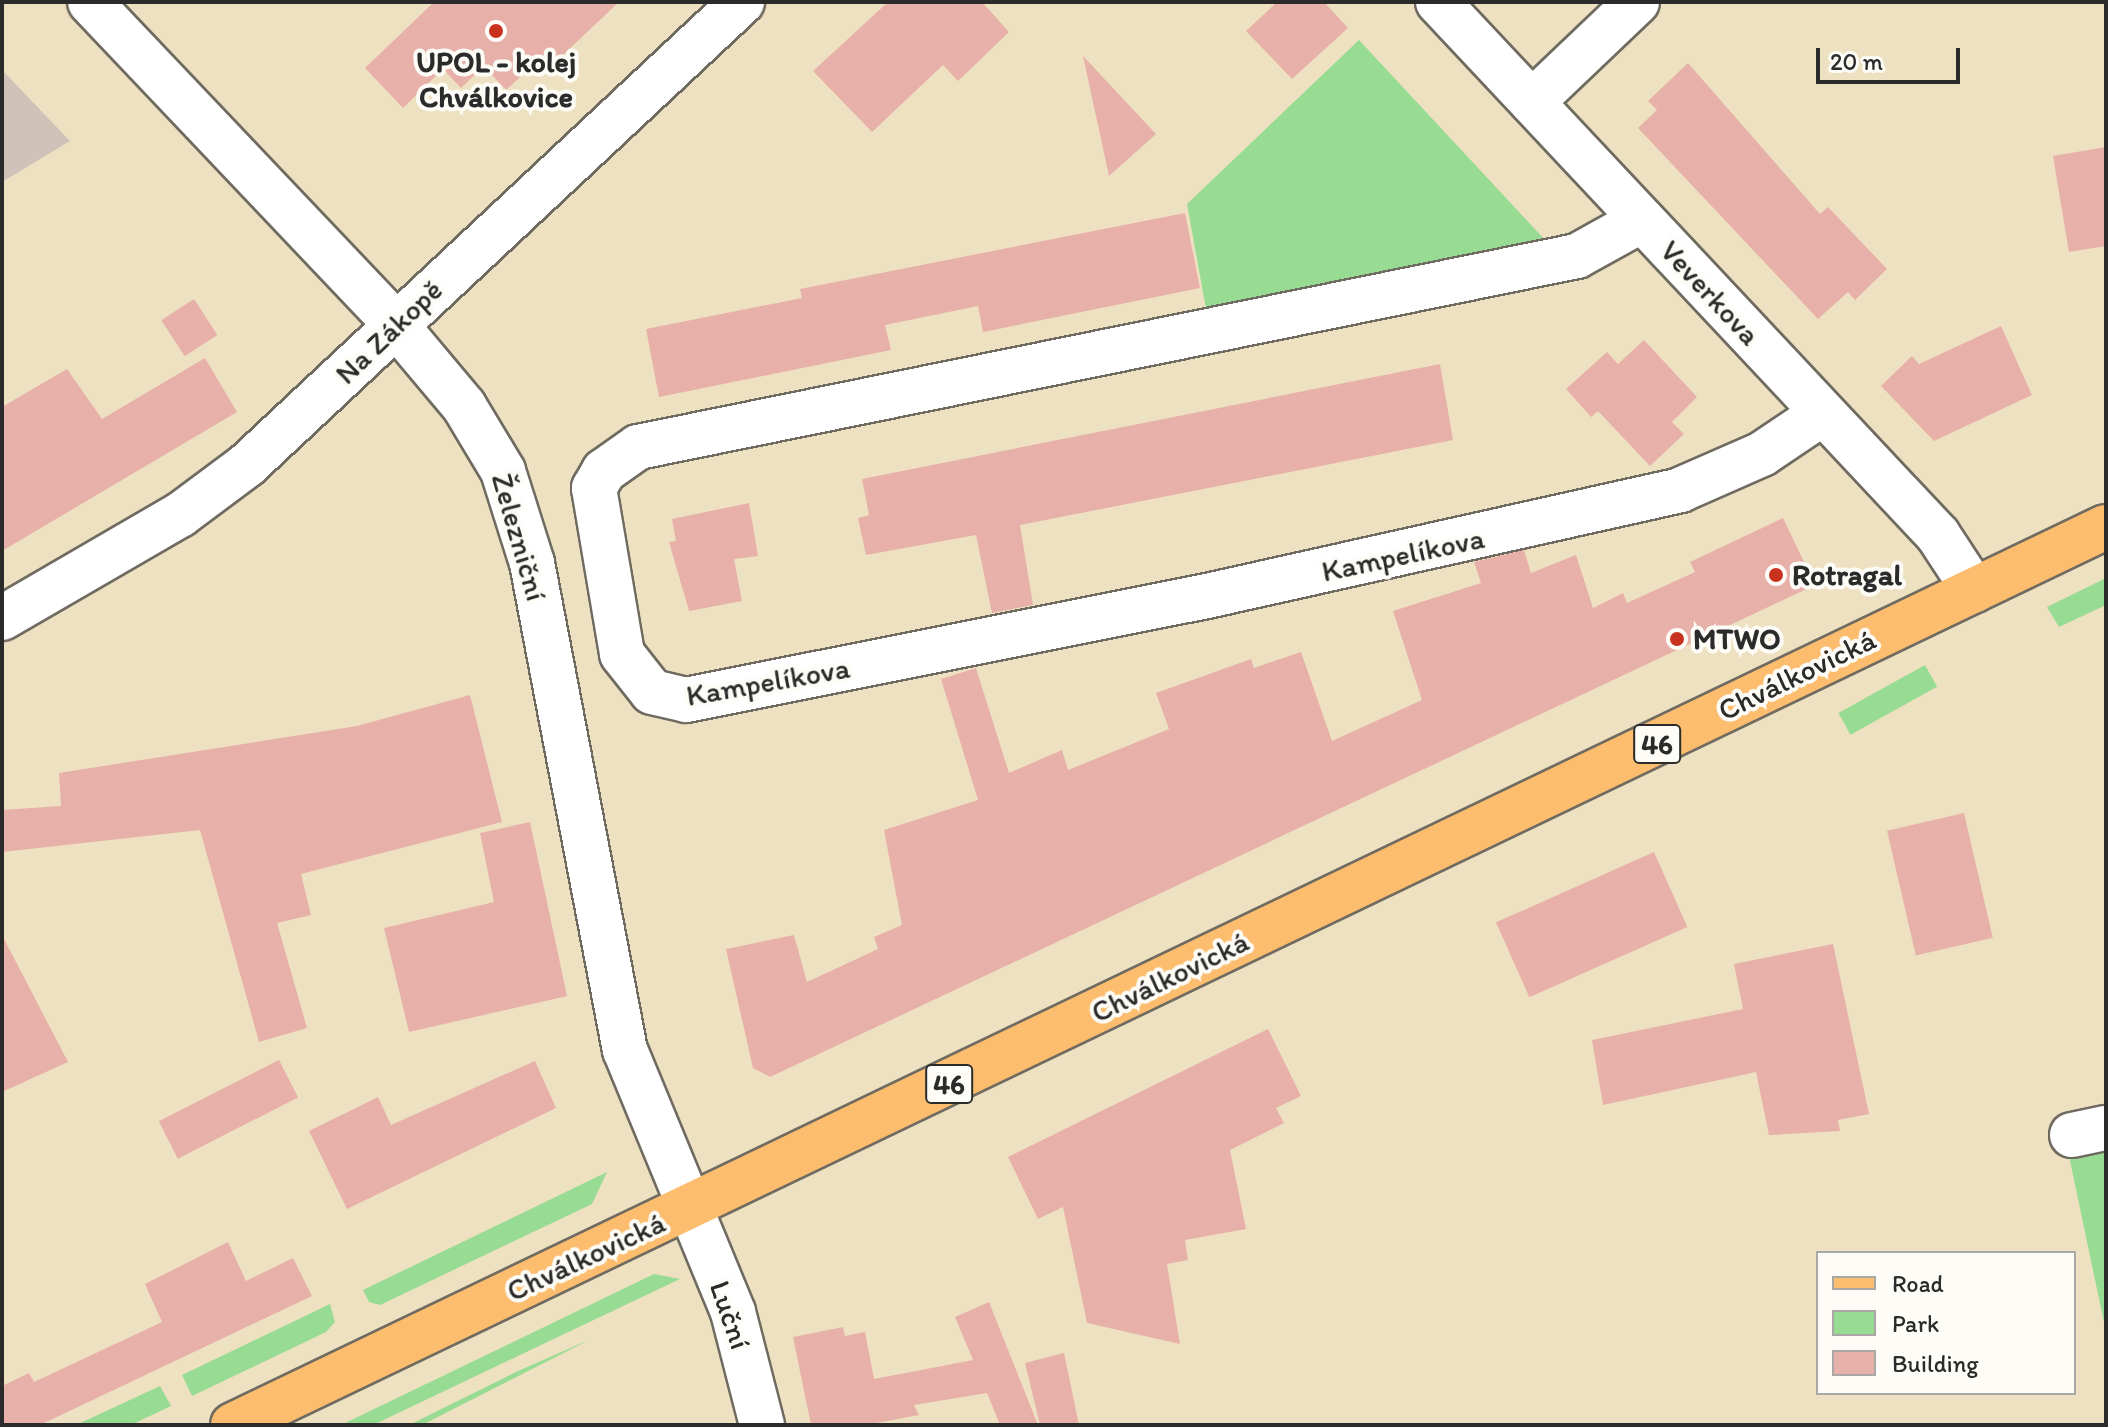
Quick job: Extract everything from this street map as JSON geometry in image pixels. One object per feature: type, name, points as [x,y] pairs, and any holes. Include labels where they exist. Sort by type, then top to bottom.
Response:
[{"type":"main road","name":"Chválkovická","points":[[233,1425],[2106,527]]},
{"type":"street","name":"Železniční","points":[[90,2],[396,325],[486,438],[515,500],[625,1050],[690,1208]]},
{"type":"street","name":"Na Zákopě","points":[[2,618],[216,490],[742,2]]},
{"type":"street","name":"Veverkova","points":[[1438,2],[1938,535],[1974,590]]},
{"type":"street","points":[[1532,102],[1637,2]]},
{"type":"street","name":"Kampelíkova","points":[[1642,220],[1577,256],[638,447],[604,471],[594,488],[622,654],[652,692],[686,700],[1222,593],[1680,490],[1762,454],[1823,413]]},
{"type":"street","name":"Luční","points":[[690,1208],[733,1312],[762,1425]]},
{"type":"shaded area","points":[[2,70],[70,141],[2,182]]},
{"type":"green space","points":[[1359,40],[1546,241],[1206,309],[1187,204]]},
{"type":"green space","points":[[2106,578],[2106,605],[2059,627],[2047,607]]},
{"type":"green space","points":[[1925,665],[1937,687],[1851,735],[1838,713]]},
{"type":"green space","points":[[2106,1149],[2106,1332],[2069,1156]]},
{"type":"green space","points":[[607,1172],[592,1204],[380,1305],[369,1302],[363,1290]]},
{"type":"green space","points":[[654,1274],[680,1279],[373,1425],[341,1425]]},
{"type":"green space","points":[[330,1304],[335,1322],[326,1332],[192,1396],[182,1375]]},
{"type":"green space","points":[[591,1339],[422,1425],[409,1425],[518,1371]]},
{"type":"green space","points":[[160,1386],[171,1406],[131,1425],[76,1425]]},
{"type":"building","name":"UPOL - kolej Chválkovice","points":[[434,2],[619,2],[548,69],[538,60],[506,90],[484,66],[461,88],[443,69],[403,108],[365,68]]},
{"type":"building","points":[[888,2],[982,2],[1009,32],[958,81],[943,65],[872,132],[813,71]]},
{"type":"building","points":[[1277,2],[1324,2],[1348,28],[1292,79],[1246,31]]},
{"type":"building","points":[[1083,56],[1156,134],[1109,176]]},
{"type":"building","points":[[1688,63],[1820,214],[1828,207],[1887,269],[1855,300],[1848,292],[1818,319],[1638,128],[1657,110],[1648,101]]},
{"type":"building","points":[[2106,147],[2106,246],[2069,252],[2053,156]]},
{"type":"building","points":[[1185,213],[1200,288],[983,332],[978,306],[885,325],[891,350],[659,397],[646,329],[802,298],[800,289]]},
{"type":"building","points":[[194,299],[217,335],[185,356],[161,320]]},
{"type":"building","points":[[2001,326],[2032,395],[1934,441],[1881,386],[1912,356],[1919,364]]},
{"type":"building","points":[[1644,340],[1697,397],[1672,422],[1684,434],[1650,466],[1598,411],[1591,417],[1566,389],[1607,352],[1618,364]]},
{"type":"building","points":[[205,358],[237,412],[2,551],[2,407],[67,369],[102,419]]},
{"type":"building","points":[[1440,364],[1453,440],[1020,525],[1033,605],[992,613],[976,535],[866,555],[858,518],[869,515],[862,479]]},
{"type":"building","points":[[749,503],[758,556],[734,559],[742,601],[689,611],[669,542],[676,541],[672,519]]},
{"type":"building","points":[[1783,518],[1815,585],[770,1077],[753,1068],[726,949],[794,935],[807,982],[878,949],[874,937],[902,925],[884,830],[978,800],[941,679],[976,668],[1009,773],[1062,750],[1068,770],[1169,729],[1156,693],[1251,659],[1254,668],[1301,652],[1332,741],[1422,700],[1393,611],[1481,583],[1474,562],[1524,550],[1531,573],[1576,555],[1593,608],[1623,593],[1627,603],[1695,572],[1690,562]]},
{"type":"building","points":[[470,695],[502,822],[301,874],[311,915],[277,923],[307,1028],[259,1042],[200,830],[2,852],[2,810],[61,806],[59,773],[357,726]]},
{"type":"building","points":[[1964,813],[1993,938],[1916,955],[1887,831]]},
{"type":"building","points":[[530,822],[567,996],[409,1032],[384,928],[494,902],[480,833]]},
{"type":"building","points":[[1654,852],[1687,927],[1529,997],[1496,922]]},
{"type":"building","points":[[2,935],[68,1062],[2,1092]]},
{"type":"building","points":[[1833,944],[1869,1114],[1838,1120],[1840,1131],[1769,1135],[1756,1072],[1603,1105],[1592,1040],[1743,1009],[1734,964]]},
{"type":"building","points":[[1268,1029],[1301,1096],[1276,1108],[1284,1123],[1230,1150],[1246,1229],[1185,1240],[1188,1260],[1167,1264],[1180,1344],[1087,1323],[1063,1207],[1038,1219],[1008,1157]]},
{"type":"building","points":[[279,1060],[298,1097],[178,1159],[159,1121]]},
{"type":"building","points":[[535,1061],[556,1108],[347,1209],[309,1131],[378,1097],[391,1125]]},
{"type":"building","points":[[228,1242],[246,1281],[293,1258],[312,1296],[40,1425],[2,1425],[2,1386],[29,1373],[34,1382],[162,1322],[145,1284]]},
{"type":"building","points":[[989,1302],[1038,1425],[1000,1425],[987,1393],[914,1405],[919,1415],[866,1425],[811,1425],[793,1337],[843,1327],[845,1336],[865,1332],[874,1379],[973,1360],[955,1317]]},
{"type":"building","points":[[1064,1353],[1079,1425],[1040,1425],[1025,1363]]},
{"type":"place","name":"UPOL - kolej Chválkovice","points":[[496,31]]},
{"type":"place","name":"Rotragal","points":[[1776,575]]},
{"type":"place","name":"MTWO","points":[[1677,639]]}]
